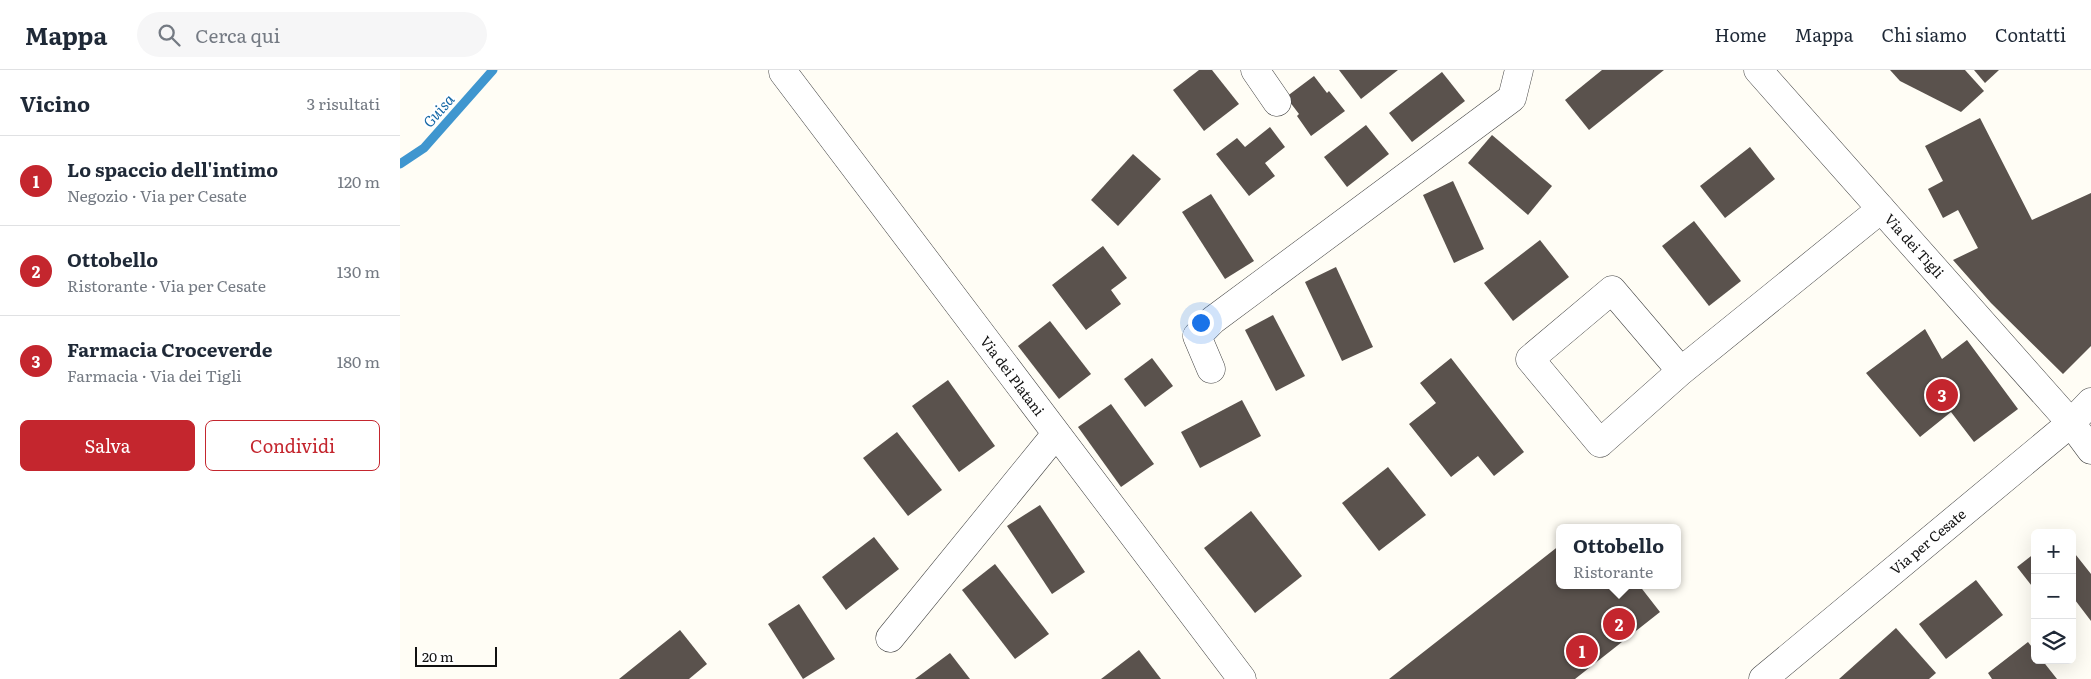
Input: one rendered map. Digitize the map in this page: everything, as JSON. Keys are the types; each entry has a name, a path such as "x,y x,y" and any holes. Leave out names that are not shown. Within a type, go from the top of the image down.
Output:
{"street":[{"path":"1254,70 1277,102"},
{"path":"1211,369 1197,336 1212,320 1512,98 1519,70"},
{"name":"Via dei Tigli","path":"1758,70 2071,423 2091,450"},
{"name":"Via dei Platani","path":"783,72 1242,679"},
{"path":"1681,371 1612,290 1530,360 1600,443 1681,371 1881,210"},
{"name":"Via per Cesate","path":"1764,679 2071,423 2091,402"},
{"path":"890,638 1056,434"}],"building":[{"path":"1199,70 1212,70 1239,104 1204,131 1173,90"},
{"path":"1339,70 1398,70 1361,99"},
{"path":"1602,70 1664,70 1589,130 1565,100"},
{"path":"1890,70 1965,70 1984,91 1961,112 1900,81"},
{"path":"1974,70 1999,70 1985,83"},
{"path":"1442,72 1465,101 1412,142 1389,113"},
{"path":"1314,76 1327,93 1329,91 1345,111 1311,136 1297,116 1299,114 1286,97"},
{"path":"1980,118 2032,220 2091,193 2091,346 2063,374 1991,303 1953,260 1978,248 1958,210 1943,218 1928,189 1943,181 1925,146"},
{"path":"1366,125 1389,154 1347,187 1324,157"},
{"path":"1270,127 1285,147 1265,163 1275,176 1249,196 1216,154 1237,138 1245,147"},
{"path":"1492,135 1552,186 1528,215 1468,163"},
{"path":"1750,147 1775,179 1725,218 1700,186"},
{"path":"1133,154 1161,179 1118,226 1091,200"},
{"path":"1453,181 1484,249 1454,263 1423,195"},
{"path":"1211,194 1254,261 1225,279 1182,212"},
{"path":"1694,221 1741,281 1709,306 1662,246"},
{"path":"1540,240 1569,277 1513,321 1484,283"},
{"path":"1103,246 1127,278 1111,290 1121,304 1086,330 1052,285"},
{"path":"1336,267 1373,347 1342,361 1305,282"},
{"path":"1273,315 1305,376 1276,391 1245,330"},
{"path":"1050,321 1091,374 1059,399 1018,346"},
{"path":"1925,329 1942,359 1967,340 2018,409 1974,442 1951,412 1920,437 1866,373"},
{"path":"1152,358 1173,386 1145,407 1124,379"},
{"path":"1451,358 1524,452 1494,476 1478,456 1451,477 1409,424 1436,403 1420,383"},
{"path":"948,380 995,446 959,472 912,406"},
{"path":"1242,400 1261,436 1200,468 1181,432"},
{"path":"1111,404 1154,464 1121,487 1078,427"},
{"path":"897,432 942,490 908,516 863,458"},
{"path":"1388,467 1426,515 1379,551 1342,503"},
{"path":"1040,505 1085,572 1052,594 1007,526"},
{"path":"1251,511 1302,576 1255,613 1204,548"},
{"path":"874,537 899,569 846,610 822,577"},
{"path":"1556,548 1556,589 1642,589 1660,612 1575,679 1389,679"},
{"path":"2076,555 2091,574 2091,621 2076,601"},
{"path":"2031,556 2031,585 2017,567"},
{"path":"995,564 1049,634 1015,659 962,590"},
{"path":"1976,580 2003,615 1946,659 1919,624"},
{"path":"799,604 835,659 803,679 768,624"},
{"path":"1896,628 1936,673 1929,679 1839,679"},
{"path":"680,630 707,664 689,679 619,679"},
{"path":"2028,642 2031,646 2031,664 2045,664 2057,679 1992,679 1988,673"},
{"path":"1139,650 1161,679 1101,679"},
{"path":"950,653 970,679 915,679"}],"waterway":[{"name":"Guisa","path":"400,164 424,148 493,70"}],"place":[{"name":"Farmacia Croceverde","path":"1942,395"},
{"name":"Ottobello","path":"1619,624"},
{"name":"Lo spaccio dell'intimo","path":"1582,651"}]}
